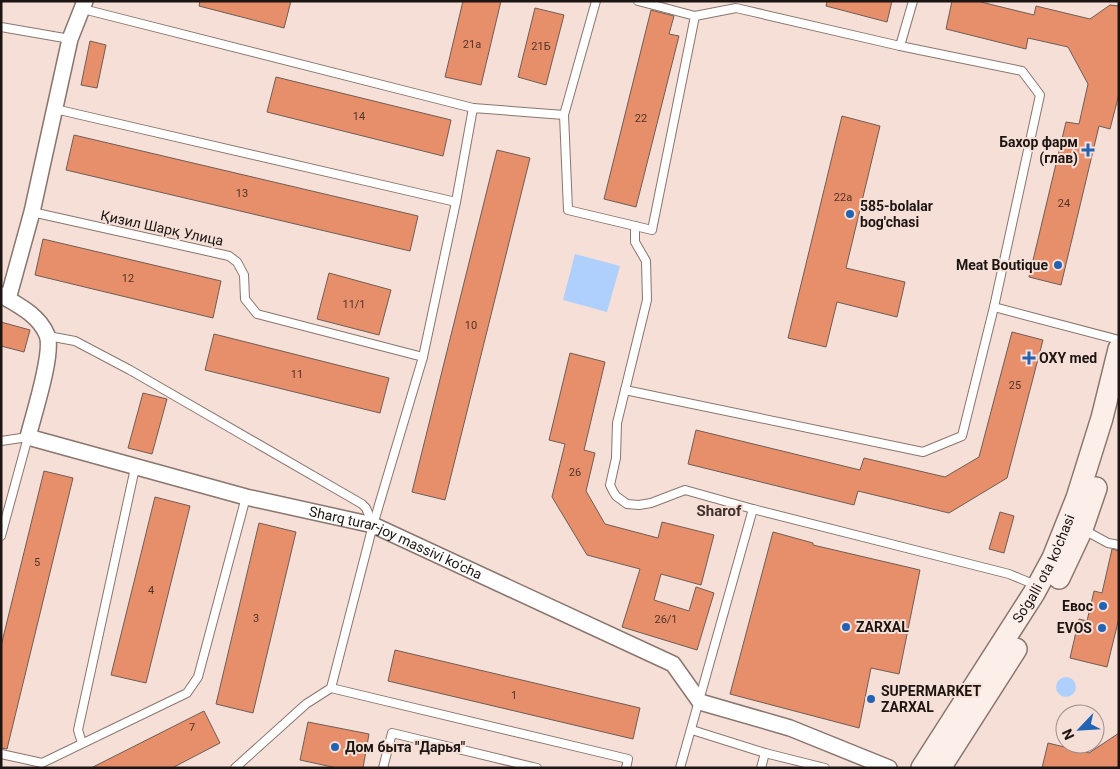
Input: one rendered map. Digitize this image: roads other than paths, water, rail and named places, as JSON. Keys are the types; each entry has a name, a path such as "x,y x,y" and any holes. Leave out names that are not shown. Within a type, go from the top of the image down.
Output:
{"main road":[{"name":"So'galli ota ko'chasi","path":"922,768 1038,586 1056,550 1078,498 1102,418 1119,349"},
{"name":"So'galli ota ko'chasi","path":"940,768 1047,599 1082,529 1119,406"}],"street":[{"path":"28,437 49,352 48,336 27,310 5,296 32,212 70,39 84,5"},
{"name":"Sharq turar-joy massivi ko'cha","path":"28,437 246,498 374,525 673,664 700,702"},
{"path":"700,702 790,728 889,768"}],"lane":[{"path":"596,1 564,115 568,210 652,230 695,16"},
{"path":"625,390 923,452 962,436 994,307 1040,95 1022,71 900,46 736,8 695,16 638,1"},
{"path":"900,46 912,1"},
{"path":"84,5 473,108 564,115"},
{"path":"1,27 70,39"},
{"path":"236,768 306,704 331,688 374,525 423,357 456,202 473,108"},
{"path":"55,109 456,202"},
{"name":"Қизил Шарқ Улица","path":"32,212 229,256 237,262 244,276 245,299 257,314 423,357"},
{"path":"635,226 635,242 646,261 646,300 617,424 616,458 610,485 616,496 627,504 640,505 651,503 685,490 1009,574 1038,586"},
{"path":"994,307 1119,340"},
{"path":"48,336 75,341 130,370 346,494 366,508 374,525"},
{"path":"1,441 28,437 1,536"},
{"path":"82,744 78,730 135,468"},
{"path":"1,754 42,762 187,693 198,677 246,498"},
{"path":"680,768 753,509"},
{"path":"1082,529 1108,543 1119,545"},
{"path":"331,688 628,759 626,768"},
{"path":"692,730 824,768"},
{"path":"383,768 392,733 537,768"},
{"path":"761,768 765,752"}],"water":[{"path":"575,254 620,266 607,312 563,300"},
{"path":"1066,677 1073,680 1076,687 1073,694 1066,697 1059,694 1056,687 1059,680"}],"place":[{"name":"Бахор фарм (глав)","path":"1088,150"},
{"name":"585-bolalar bog'chasi","path":"850,214"},
{"name":"Meat Boutique","path":"1058,265"},
{"name":"OXY med","path":"1029,358"},
{"name":"Евос","path":"1103,606"},
{"name":"ZARXAL","path":"846,627"},
{"name":"EVOS","path":"1102,628"},
{"name":"SUPERMARKET ZARXAL","path":"871,699"},
{"name":"Дом быта \"Дарья\"","path":"335,747"}],"district":[{"name":"Sharof","path":"719,511"}]}
